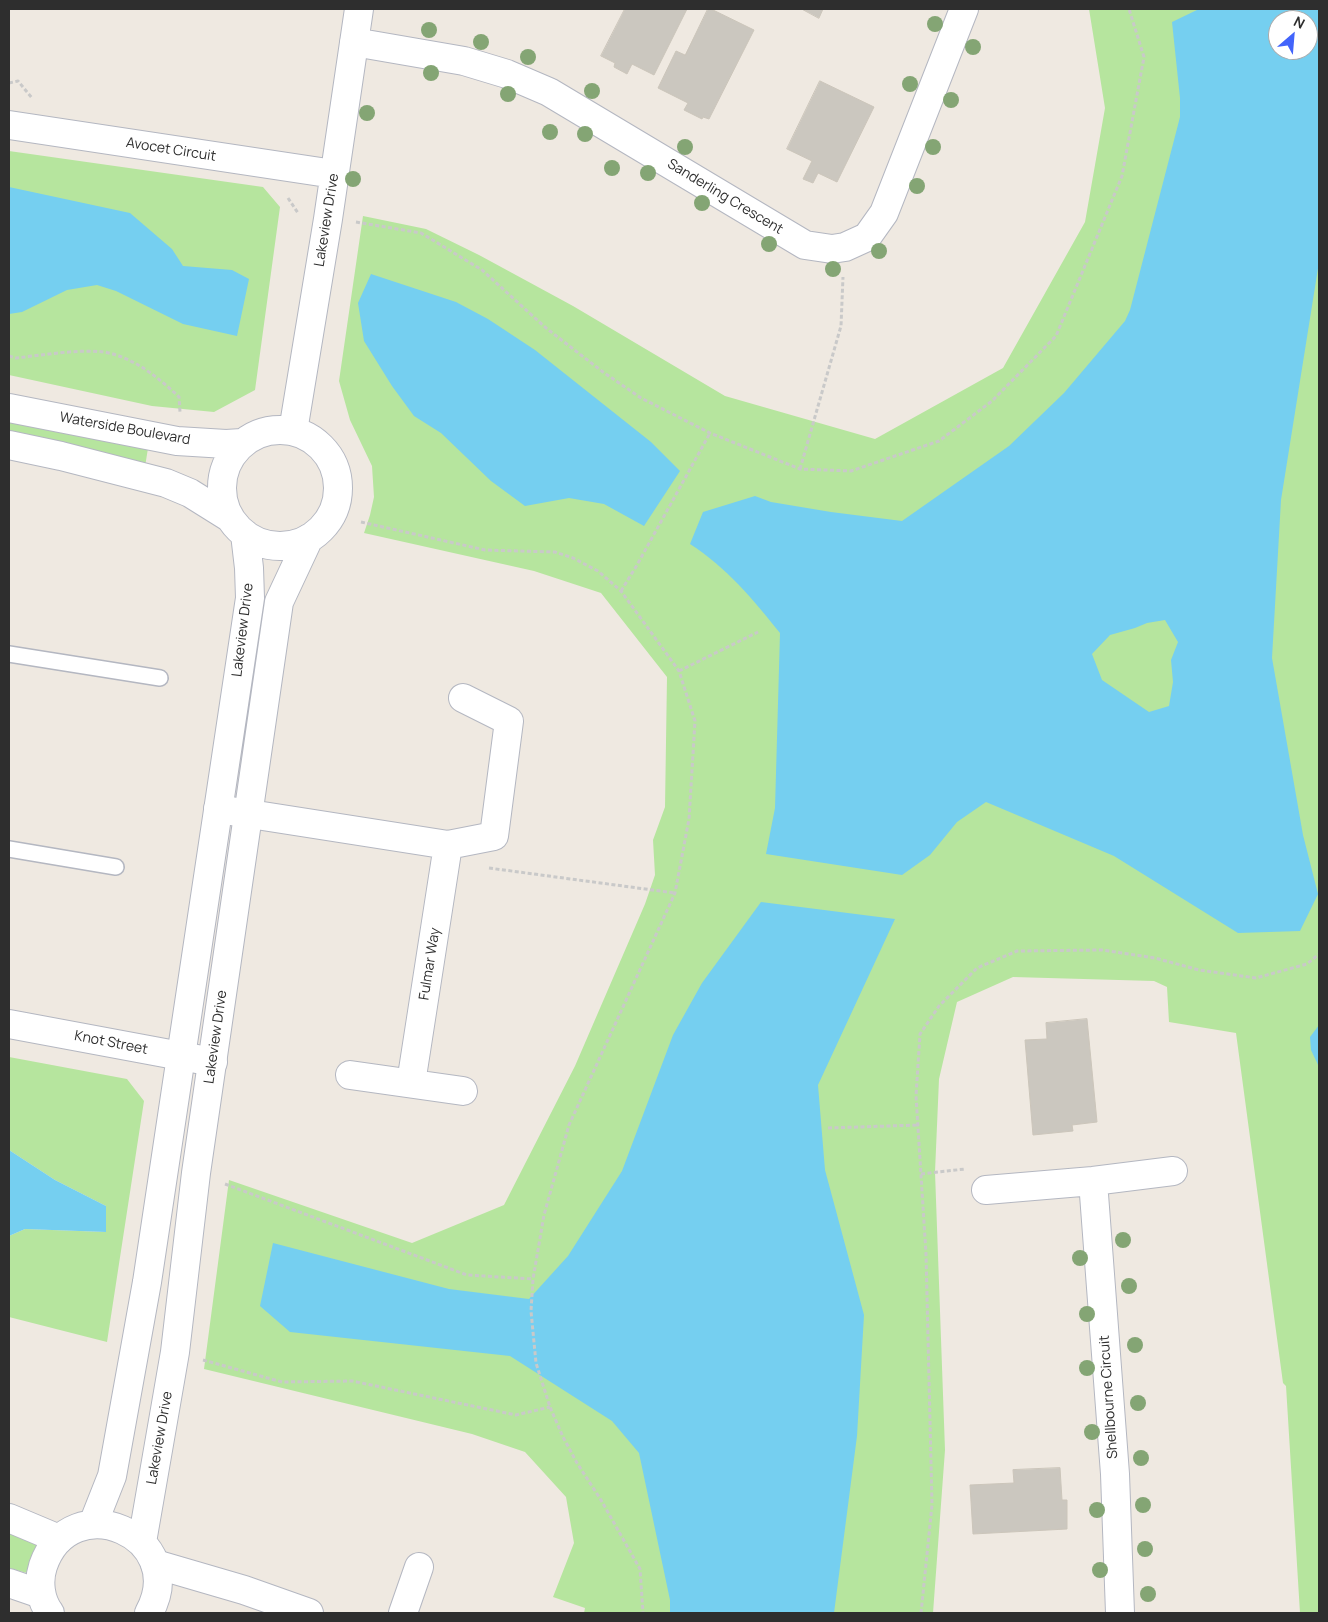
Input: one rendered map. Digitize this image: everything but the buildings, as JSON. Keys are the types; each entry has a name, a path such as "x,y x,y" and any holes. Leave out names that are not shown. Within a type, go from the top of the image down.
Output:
{"street":[{"name":"Lakeview Drive","path":"293,431 359,9"},
{"name":"Sanderling Crescent","path":"354,42 464,61 507,74 548,92 805,245 832,249 844,247 867,238 884,213 964,9"},
{"name":"Avocet Circuit","path":"9,125 334,174"},
{"name":"Waterside Boulevard","path":"9,408 177,441 242,443"},
{"path":"9,445 61,456 166,483 190,493 260,542 276,545 293,544 309,538 321,528 330,516 337,499 337,482 333,464 323,449 309,438 293,431 275,430 258,434 242,443 234,452 224,472 222,496 238,526"},
{"name":"Lakeview Drive","path":"94,1524 112,1476 147,1282 250,598 249,568 238,526"},
{"name":"Lakeview Drive","path":"149,1613 154,1604 157,1591 157,1578 148,1553 182,1304 196,1180 279,602 309,538"},
{"path":"218,809 448,845 494,836 509,721 463,698"},
{"name":"Fulmar Way","path":"411,1083 448,845"},
{"name":"Knot Street","path":"9,1024 213,1062"},
{"path":"350,1075 463,1091"},
{"path":"986,1190 1093,1181 1173,1171"},
{"name":"Shellbourne Circuit","path":"1093,1181 1115,1474 1120,1613"},
{"path":"9,1518 59,1539"},
{"path":"46,1604 41,1574 47,1555 59,1539 75,1529 94,1524 111,1525 128,1531 148,1553 309,1613"},
{"path":"403,1613 419,1567"},
{"path":"9,1583 46,1604"}],"lane":[{"path":"9,654 160,678"},
{"path":"9,849 116,867"}],"path":[{"path":"327,223 367,223 421,233 482,270 546,328 603,372 641,398 710,433 800,468 851,471 939,441 992,401 1056,336 1122,176 1144,57 1128,9"},
{"path":"9,83 18,81 33,100"},
{"path":"800,468 842,326 844,247"},
{"path":"9,356 16,358 104,352 121,357 133,362 153,375 179,397 180,414"},
{"path":"621,591 638,565 710,433"},
{"path":"361,522 485,550 555,552 573,558 598,571 621,591 680,671 695,721 689,819 675,893 568,1125 544,1215 533,1279 531,1311 536,1363 550,1408 577,1464 601,1500 640,1568 643,1613"},
{"path":"680,671 758,632"},
{"path":"485,868 675,893"},
{"path":"1199,970 1256,978 1307,964 1319,954"},
{"path":"828,1128 918,1125"},
{"path":"196,1180 468,1275 533,1279"},
{"path":"175,1352 282,1382 352,1381 516,1415 550,1408"}],"green space":[{"path":"1089,9 1319,9 1319,1613 1300,1613 1286,1386 1283,1383 1236,1033 1169,1022 1167,987 1154,981 1013,977 957,1002 939,1079 935,1172 945,1450 933,1613 584,1613 585,1608 553,1597 574,1543 566,1497 525,1452 472,1434 204,1369 229,1180 412,1243 504,1205 575,1066 645,904 655,875 653,840 665,807 667,677 601,593 534,571 364,533 374,497 372,466 350,420 339,381 363,216 426,229 479,255 573,306 725,396 875,439 1003,368 1085,222 1105,108"},
{"path":"9,151 263,187 280,207 255,390 214,412 152,406 9,375"},
{"path":"9,418 148,448 145,467 9,437"},
{"path":"9,1057 127,1079 144,1101 107,1342 9,1317 9,1236 25,1229 106,1232 106,1206 55,1180 9,1150"},
{"path":"9,1527 39,1539 27,1573 9,1568"}],"water":[{"path":"1199,9 1319,9 1319,262 1281,500 1272,658 1303,835 1318,894 1300,931 1238,933 1114,856 986,802 957,822 930,855 902,875 766,854 775,808 780,633 760,608 728,574 690,544 703,512 755,496 771,502 902,521 1009,446 1064,393 1125,321 1130,310 1180,117 1180,98 1172,22","holes":["1165,620 1178,642 1171,660 1173,682 1169,706 1149,712 1102,680 1092,654 1110,635 1147,623"]},
{"path":"9,187 130,213 172,249 183,266 232,270 249,279 237,336 183,324 116,291 97,285 67,290 22,312 9,314"},
{"path":"371,274 456,302 488,319 535,350 651,442 680,471 644,526 604,504 569,498 525,506 491,481 441,433 414,416 392,386 364,341 358,303"},
{"path":"761,902 895,919 818,1085 825,1170 864,1315 857,1436 834,1613 670,1613 670,1600 639,1453 612,1421 510,1356 290,1332 260,1306 273,1243 449,1289 529,1299 568,1256 622,1171 673,1035 702,983"},
{"path":"1319,1025 1319,1067 1311,1050 1310,1037"},
{"path":"9,1150 55,1180 106,1206 106,1232 25,1229 9,1236"}]}
